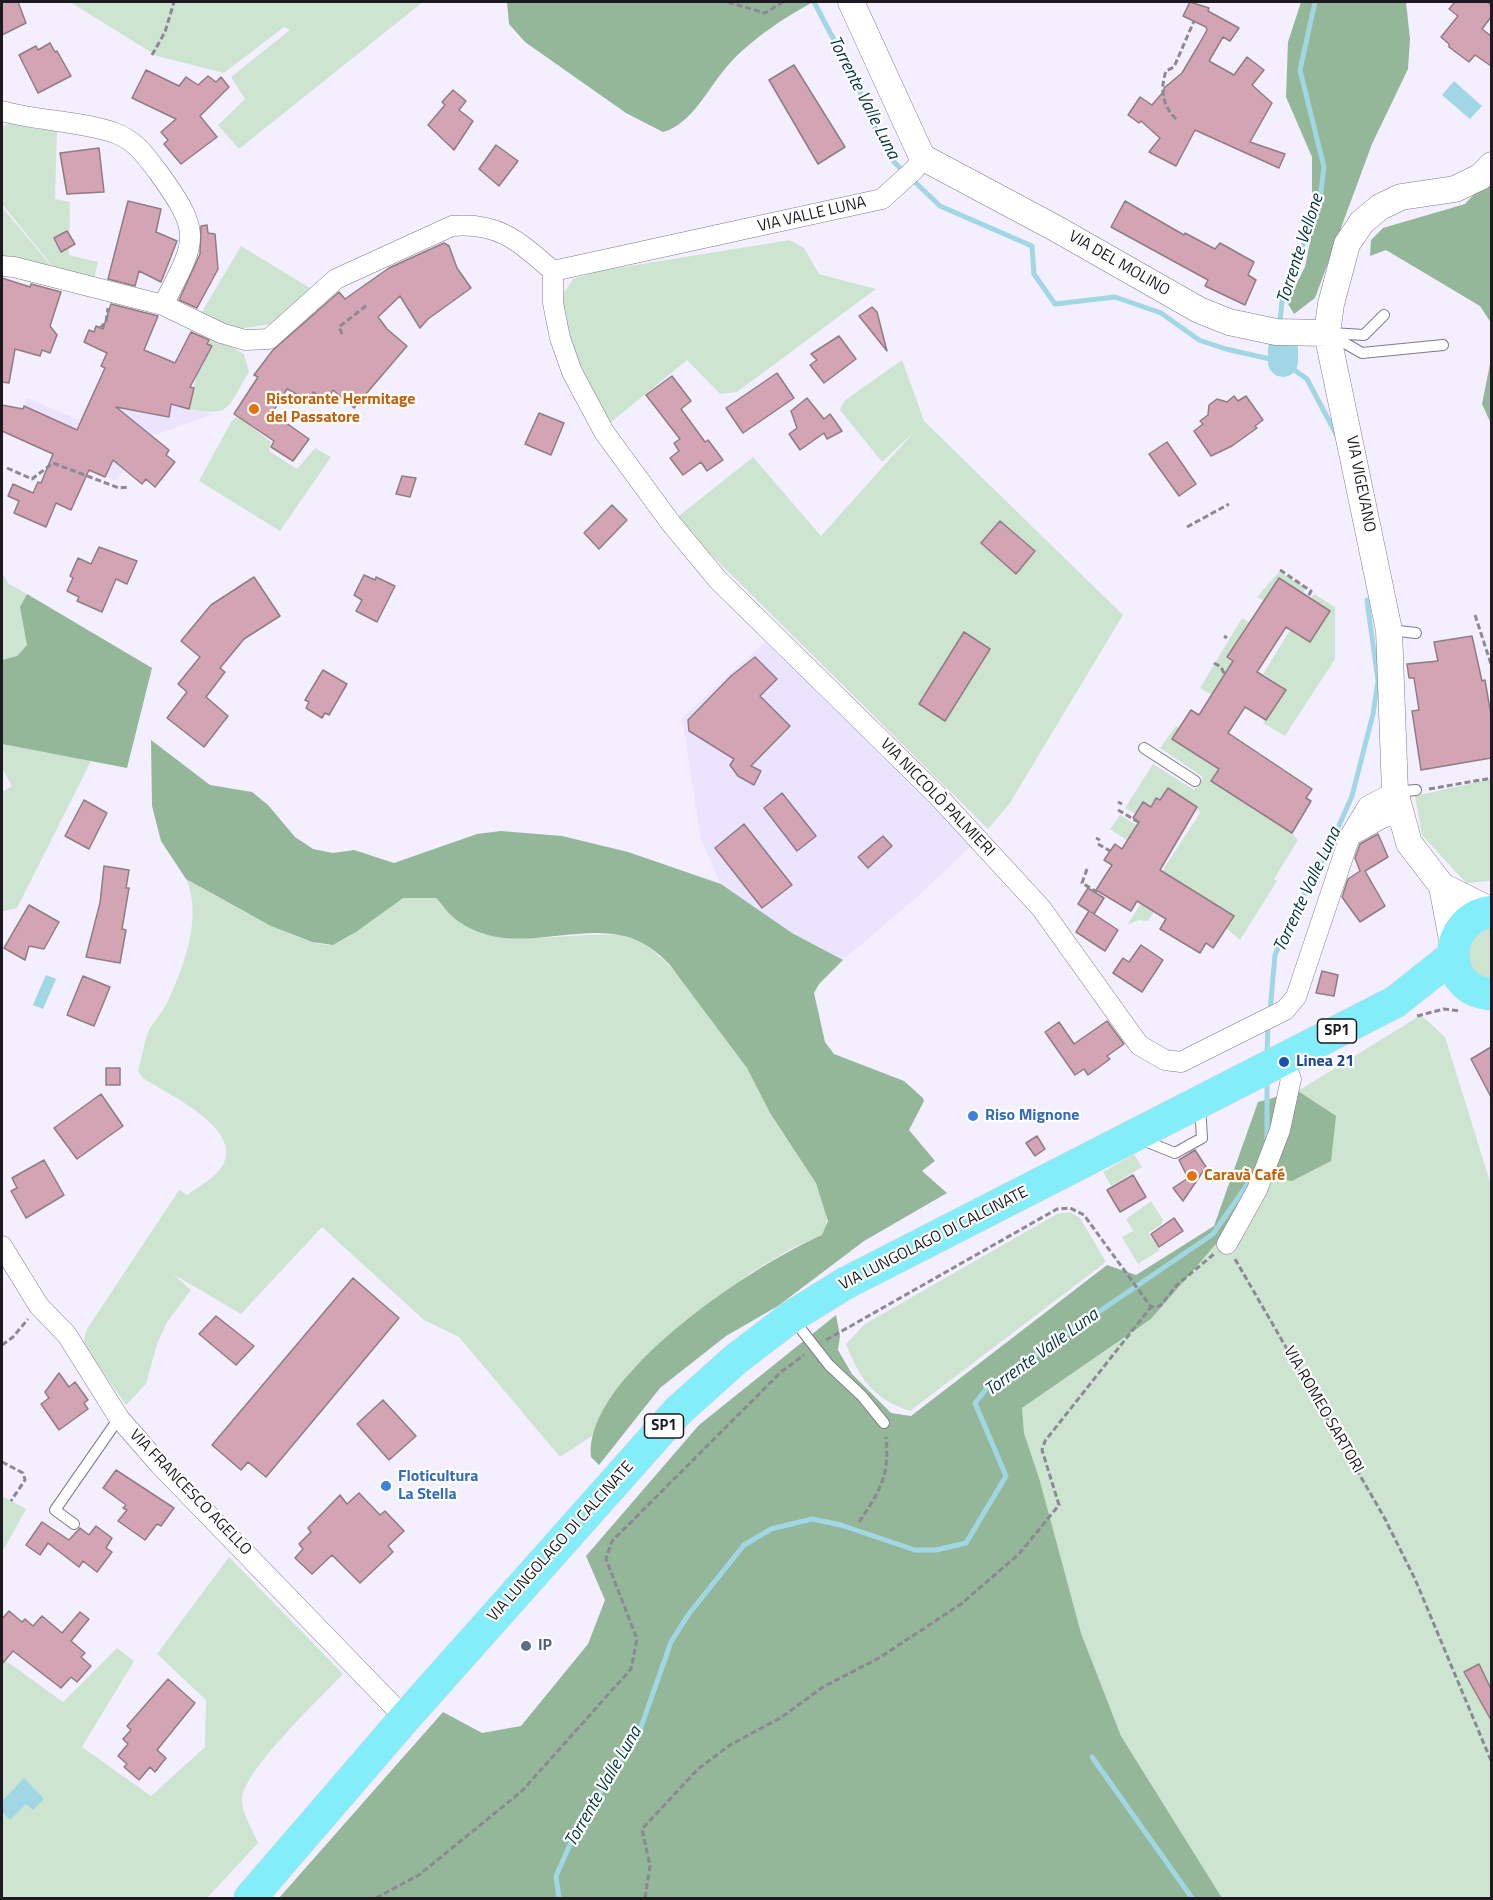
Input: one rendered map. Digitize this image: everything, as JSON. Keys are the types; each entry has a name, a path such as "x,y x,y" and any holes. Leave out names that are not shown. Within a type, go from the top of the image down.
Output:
{"main road":[{"name":"SP1","path":"1405,1010 1453,951 1460,930 1478,915 1491,912"},
{"path":"1453,951 1454,970 1476,998"},
{"name":"SP1","path":"1281,1060 1405,1010 1476,998"},
{"name":"VIA LUNGOLAGO DI CALCINATE","path":"250,1899 405,1718 678,1411 736,1359 791,1317 844,1284 1135,1137 1281,1060"}],"street":[{"path":"851,2 918,163"},
{"path":"2,111 113,132 135,142 183,207 189,222 191,240 187,256 163,305"},
{"name":"VIA VALLE LUNA","path":"553,271 882,199 897,188 918,163"},
{"name":"VIA DEL MOLINO","path":"918,163 1055,228 1199,310 1229,322 1276,332 1328,333"},
{"name":"VIA VIGEVANO","path":"1491,165 1479,177 1455,189 1401,197 1380,207 1362,222 1347,244 1337,274 1328,333 1389,630 1409,843 1442,886 1491,912"},
{"path":"2,266 14,267 163,305 221,333 245,340 269,339 336,279 452,226 472,225 501,231 553,271"},
{"name":"VIA NICCOLÒ PALMIERI","path":"553,271 554,303 560,338 572,372 604,432 670,522 718,580 937,795 1041,908 1139,1045 1166,1060 1181,1062 1285,1010 1296,997 1350,836 1384,817 1404,799"},
{"name":"VIA VIGEVANO","path":"1442,886 1453,951"},
{"path":"1227,1244 1257,1190 1280,1130 1291,1079 1281,1060"},
{"name":"VIA FRANCESCO AGELLO","path":"2,1246 39,1306 67,1335 119,1418 159,1464 405,1718"}],"lane":[{"path":"1328,333 1364,334 1384,315"},
{"path":"1328,333 1362,353 1443,345"},
{"path":"1389,630 1416,633"},
{"path":"1144,748 1195,781"},
{"path":"791,1317 884,1423"},
{"path":"74,1524 55,1510 119,1418"}],"path":[{"path":"152,55 165,32 174,2"},
{"path":"728,2 765,13 783,2"},
{"path":"1176,119 1168,111 1161,87 1166,71 1174,67 1194,21"},
{"path":"342,334 339,327 367,305"},
{"path":"100,328 106,322 107,313"},
{"path":"8,468 32,479 52,463 119,488 128,488"},
{"path":"1187,527 1229,504"},
{"path":"1280,570 1311,591 1308,597"},
{"path":"1475,615 1491,667"},
{"path":"1214,663 1221,667 1225,675"},
{"path":"1404,799 1491,778"},
{"path":"1118,810 1140,824"},
{"path":"1098,841 1110,851"},
{"path":"1087,869 1082,883 1096,892"},
{"path":"1405,1010 1444,1009 1476,998"},
{"path":"376,1899 419,1875 522,1791 631,1669 637,1639 606,1559 612,1540 782,1372 815,1347 1056,1209 1070,1208 1084,1215 1151,1306 1160,1306 1177,1285 1227,1244"},
{"name":"VIA ROMEO SARTORI","path":"1227,1244 1384,1517 1415,1580 1491,1763"},
{"path":"2,1345 13,1338 39,1306"},
{"path":"645,1899 650,1866 642,1828 698,1769 730,1745 782,1717 823,1687 879,1658 961,1604 1019,1554 1059,1505 1042,1450 1045,1441 1151,1306"},
{"path":"859,1522 878,1493 888,1461 884,1423"},
{"path":"2,1462 23,1473 25,1480 10,1501"}],"shaded area":[{"path":"102,374 143,395 179,383 194,388 189,409 213,414 152,436 115,481 11,436 27,398 79,420"},
{"path":"765,642 972,845 917,897 843,960 792,933 721,884 701,840 682,718"}],"green space":[{"path":"70,2 423,2 239,149 218,125 245,99 231,77 290,30 284,27 224,73 157,56"},
{"path":"507,2 813,2 748,45 730,63 692,112 674,128 663,132 626,113 525,42 509,24"},
{"path":"1301,2 1406,2 1410,39 1408,69 1372,144 1315,298 1294,314 1287,302 1305,267 1312,232 1312,157 1286,97 1288,42"},
{"path":"13,121 57,131 55,199 70,202 69,255 98,262 94,279 54,268 2,204 2,127"},
{"path":"1491,176 1491,323 1480,306 1386,250 1370,256 1371,240 1383,228 1465,204"},
{"path":"2,207 53,268 2,263"},
{"path":"790,240 804,248 819,274 876,289 737,392 720,394 687,360 610,423 578,362 561,306 565,291 573,279 599,271"},
{"path":"241,246 310,288 278,323 231,330 199,317"},
{"path":"211,336 244,354 249,372 227,407 214,412 189,409 197,373 212,346 207,344"},
{"path":"1491,359 1491,424 1482,404"},
{"path":"902,360 924,421 1123,615 1010,803 988,829 675,519 753,457 821,536 914,432 882,462 840,410 844,401"},
{"path":"237,416 271,442 269,451 297,469 315,448 331,457 280,531 199,481 231,422"},
{"path":"1279,572 1306,588 1303,593 1264,601 1257,597"},
{"path":"2,573 9,584 27,594 20,607 28,623 27,645 17,656 2,660"},
{"path":"27,594 152,668 127,768 2,744 2,660 17,656 27,645 20,607"},
{"path":"1314,594 1335,607 1335,659 1285,736 1263,723 1286,689 1263,674 1290,630 1310,642 1330,612 1311,599"},
{"path":"1242,618 1249,622 1227,657 1233,661 1212,695 1200,688"},
{"path":"1176,726 1180,728 1173,740 1219,769 1211,782 1292,833 1298,840 1274,879 1277,881 1240,940 1226,928 1233,915 1178,881 1173,882 1148,921 1138,920 1127,925 1200,813 1197,807 1168,788 1160,800 1156,798 1151,807 1143,802 1135,814 1125,808 1153,764 1194,790 1203,777 1160,748"},
{"path":"151,740 210,785 252,792 268,805 295,837 313,849 333,853 354,850 394,863 477,834 501,831 562,836 628,852 721,884 792,933 843,960 819,984 814,993 825,1042 834,1054 904,1081 923,1098 924,1101 909,1130 935,1161 922,1171 947,1193 864,1241 778,1306 726,1336 660,1388 599,1465 591,1457 596,1425 615,1392 643,1359 679,1326 718,1296 757,1270 822,1235 828,1221 816,1183 770,1113 747,1068 670,965 649,947 631,938 604,933 519,939 498,937 478,932 458,921 436,898 403,898 356,932 333,945 312,942 271,926 186,879 161,841 152,806"},
{"path":"2,744 91,761 17,908 2,912 2,792 12,786 2,768"},
{"path":"1491,779 1491,881 1466,883 1422,835 1415,796"},
{"path":"1120,815 1138,826 1128,841 1110,829"},
{"path":"186,879 284,931 322,944 335,944 344,940 389,906 408,897 436,898 453,915 488,934 527,938 610,935 628,937 640,942 668,964 684,981 740,1055 769,1111 806,1165 819,1189 827,1214 823,1235 794,1247 752,1272 663,1340 630,1372 602,1412 592,1436 560,1457 459,1337 424,1320 322,1227 241,1314 173,1274 191,1290 167,1322 157,1344 146,1384 126,1405 83,1344 87,1329 179,1190 187,1195 211,1178 223,1165 226,1151 222,1138 213,1125 184,1103 143,1078 138,1071 149,1030 167,1003 185,958 193,909"},
{"path":"1491,928 1491,982 1472,975 1466,944 1483,929"},
{"path":"1421,1015 1445,1037 1491,1185 1491,1898 1222,1898 1121,1736 1081,1633 1040,1481 1024,1433 1022,1408 1151,1319 1223,1236 1298,1091"},
{"path":"1298,1091 1336,1116 1331,1161 1292,1181 1259,1175 1223,1236 1151,1319 1022,1408 1024,1433 1040,1481 1081,1633 1121,1736 1222,1898 279,1898 443,1712 482,1733 521,1726 588,1644 605,1600 586,1556 699,1425 836,1315 840,1336 838,1350 852,1374 891,1413 911,1416 1107,1265 1136,1275 1214,1226 1258,1102"},
{"path":"1134,1154 1142,1167 1111,1186 1103,1172"},
{"path":"1151,1201 1163,1220 1161,1225 1148,1233 1160,1250 1138,1264 1122,1237 1133,1231 1126,1219"},
{"path":"1070,1212 1080,1218 1106,1262 910,1411 886,1400 869,1386 857,1368 846,1344 865,1324 1057,1214"},
{"path":"2,1496 26,1509 4,1549 2,1548"},
{"path":"229,1557 343,1674 284,1735 245,1787 242,1805 258,1843 207,1898 2,1898 2,1658 63,1702 117,1648 134,1661 82,1747 151,1796 205,1747 206,1700 157,1654"}],"water":[{"path":"1454,81 1482,106 1470,119 1442,95"},
{"path":"46,975 56,979 43,1009 33,1005"},
{"path":"24,1778 44,1799 33,1810 26,1804 10,1820 2,1812 2,1801"}],"building":[{"path":"2,2 18,2 26,23 2,35"},
{"path":"1190,2 1209,8 1208,11 1239,28 1230,41 1223,37 1209,61 1234,75 1247,57 1264,70 1252,85 1272,103 1250,142 1285,154 1279,168 1195,130 1176,166 1149,152 1160,138 1141,121 1139,123 1128,115 1140,97 1152,105 1164,88 1182,73 1207,30 1206,27 1183,16"},
{"path":"1455,2 1487,2 1491,5 1491,17 1482,29 1491,36 1491,66 1475,55 1469,62 1449,47 1449,44 1441,37 1458,16 1449,9"},
{"path":"50,43 71,76 38,93 19,55 36,46 38,50"},
{"path":"794,65 845,147 818,164 769,80"},
{"path":"146,70 179,86 186,77 198,85 208,76 216,82 221,77 229,87 200,116 217,137 181,164 164,144 168,140 161,132 176,119 132,98"},
{"path":"453,90 466,101 459,110 473,121 454,150 428,125 445,105 442,102"},
{"path":"496,145 518,161 499,186 479,169"},
{"path":"99,148 104,192 67,194 60,153"},
{"path":"128,201 161,209 156,232 177,241 161,282 139,271 135,286 108,279"},
{"path":"1125,201 1184,235 1185,233 1215,249 1220,243 1254,262 1248,275 1256,280 1245,305 1205,286 1208,280 1111,227"},
{"path":"207,225 208,233 215,234 218,269 197,308 179,300 200,254 201,226"},
{"path":"67,231 75,244 61,252 54,238"},
{"path":"444,243 449,246 457,268 471,288 428,319 420,328 400,296 378,317 387,329 407,346 354,408 333,390 327,401 313,392 309,401 287,389 272,413 309,439 293,461 271,447 274,441 234,414 258,377 254,375 273,350 339,292 345,299 389,268"},
{"path":"2,278 30,287 31,284 61,292 50,326 57,335 50,353 42,350 40,356 15,349 9,383 2,382"},
{"path":"111,304 158,316 144,350 175,363 191,332 209,340 207,344 212,346 190,387 194,388 189,409 171,404 169,417 116,407 169,450 166,455 175,462 155,487 146,479 142,484 113,460 105,477 89,470 71,510 56,503 46,527 14,513 19,501 8,496 13,484 33,493 38,482 41,483 53,454 2,431 2,405 23,409 24,406 77,430 105,368 101,366 107,353 84,342 89,330 94,332 96,326 103,329"},
{"path":"872,307 877,312 887,351 859,316"},
{"path":"839,336 856,359 824,383 810,365 817,360 811,354"},
{"path":"777,373 794,398 743,433 726,408"},
{"path":"672,376 691,401 681,409 705,442 708,440 723,460 707,471 701,462 683,475 670,458 679,451 674,443 680,439 646,395"},
{"path":"1234,396 1238,401 1246,396 1263,420 1255,426 1257,428 1232,446 1211,456 1194,431 1203,424 1200,421 1208,415 1209,405 1217,399 1227,402"},
{"path":"807,398 824,419 830,414 842,431 827,439 824,433 800,450 789,434 797,428 791,411"},
{"path":"539,413 564,423 551,455 525,444"},
{"path":"1167,442 1196,484 1179,496 1149,454"},
{"path":"402,476 416,478 410,497 396,494"},
{"path":"612,505 627,520 599,549 584,533"},
{"path":"1000,521 1035,551 1016,574 981,543"},
{"path":"99,547 137,561 127,584 116,579 102,612 77,601 79,597 67,591 73,578 70,576 78,558 91,564"},
{"path":"364,575 375,580 376,577 395,586 377,622 356,611 362,600 354,595"},
{"path":"254,577 280,616 244,639 220,668 225,672 206,697 228,716 204,747 167,718 187,692 178,684 200,657 181,641 211,605"},
{"path":"1279,578 1330,611 1310,642 1286,627 1257,672 1286,690 1266,720 1245,707 1228,733 1312,789 1306,798 1311,801 1292,833 1211,781 1219,769 1172,739 1191,710 1199,715 1233,661 1227,657"},
{"path":"964,632 990,649 945,721 919,704"},
{"path":"1472,636 1482,681 1485,680 1491,715 1491,758 1421,770 1412,711 1419,710 1414,678 1409,678 1407,664 1438,661 1434,642"},
{"path":"755,657 777,679 760,696 790,726 751,766 761,771 754,785 738,776 730,765 734,759 689,731 688,720 731,676"},
{"path":"323,670 347,684 329,715 325,713 322,718 306,708 309,702 305,700"},
{"path":"1168,788 1197,807 1160,870 1234,916 1213,948 1206,943 1200,953 1160,929 1166,919 1137,901 1131,911 1096,890 1112,865 1104,860 1115,844 1122,849 1139,822 1133,818 1143,802 1151,807 1156,798 1160,800"},
{"path":"782,793 816,836 797,851 764,808"},
{"path":"84,800 107,813 89,849 65,836"},
{"path":"744,824 792,885 762,908 715,848"},
{"path":"1378,834 1388,857 1365,871 1385,906 1360,922 1342,897 1348,879 1360,871 1355,858 1360,844"},
{"path":"883,836 892,846 868,868 858,857"},
{"path":"104,866 129,870 126,888 129,888 122,929 126,930 120,963 86,957 100,903"},
{"path":"1088,888 1104,898 1094,914 1118,930 1105,951 1076,932 1089,911 1078,904"},
{"path":"29,905 59,922 44,949 29,946 25,960 4,948"},
{"path":"1141,945 1163,960 1142,992 1113,973 1123,958 1129,962"},
{"path":"1322,971 1338,975 1334,996 1316,993"},
{"path":"83,976 110,987 94,1026 67,1015"},
{"path":"1107,1021 1124,1044 1107,1056 1110,1059 1088,1075 1084,1069 1075,1075 1045,1032 1059,1022 1074,1044"},
{"path":"1491,1047 1491,1097 1471,1059"},
{"path":"106,1068 120,1068 120,1085 106,1085"},
{"path":"101,1094 123,1126 77,1159 54,1128"},
{"path":"1037,1136 1045,1149 1035,1156 1026,1143"},
{"name":"Caravà Café","path":"1195,1150 1206,1167 1183,1201 1173,1188 1188,1178 1179,1160"},
{"path":"44,1160 64,1195 26,1218 11,1191 17,1188 12,1178"},
{"path":"1133,1175 1146,1197 1120,1212 1107,1190"},
{"path":"1174,1218 1183,1231 1159,1247 1151,1234"},
{"path":"353,1278 399,1318 266,1477 248,1462 241,1470 212,1445"},
{"path":"216,1316 254,1346 236,1365 199,1334"},
{"path":"59,1373 69,1387 75,1382 88,1400 84,1403 88,1409 59,1430 41,1404 49,1398 45,1392"},
{"path":"383,1400 416,1436 389,1460 357,1424"},
{"path":"116,1470 174,1508 161,1526 157,1524 145,1540 118,1521 127,1510 123,1508 126,1505 103,1488"},
{"path":"359,1493 380,1515 385,1511 404,1531 388,1546 393,1552 360,1583 332,1555 312,1574 295,1558 303,1549 299,1544 311,1532 308,1528 340,1495 347,1504"},
{"path":"42,1522 69,1540 80,1528 89,1535 96,1526 112,1538 106,1548 112,1552 97,1572 83,1561 79,1567 48,1543 40,1555 26,1545"},
{"path":"9,1611 22,1622 25,1619 33,1626 42,1616 62,1633 80,1612 89,1619 71,1641 85,1653 81,1657 91,1666 77,1682 71,1677 61,1688 13,1651 2,1664 2,1619"},
{"path":"1479,1664 1491,1689 1491,1720 1464,1672"},
{"path":"168,1679 195,1703 157,1750 166,1758 155,1772 150,1767 139,1780 124,1767 127,1764 118,1756 128,1744 123,1739 131,1730 127,1726"}],"waterway":[{"name":"Torrente Valle Luna","path":"814,2 854,78 881,142 895,163 940,206 1032,246 1034,274 1055,304 1115,297 1161,313 1199,340 1226,349 1283,362 1307,379 1337,436"},
{"name":"Torrente Vellone","path":"1280,321 1282,301 1320,199 1324,167 1300,70 1315,2"},
{"name":"Torrente Vellone","path":"1283,349 1283,362"},
{"name":"Torrente Valle Luna","path":"1270,1011 1275,955 1294,912 1326,855 1352,796 1373,714 1378,681 1367,600"},
{"name":"Torrente Valle Luna","path":"1267,1056 1268,1024"},
{"name":"Torrente Valle Luna","path":"1267,1080 1267,1140"},
{"name":"Torrente Valle Luna","path":"559,1898 556,1876 577,1829 640,1730 671,1642 688,1615 744,1545 771,1529 812,1519 841,1525 915,1550 936,1550 966,1543 1006,1476 975,1403 987,1388 1213,1234 1253,1176"},
{"path":"1092,1757 1192,1898"}],"place":[{"name":"Ristorante Hermitage del Passatore","path":"254,409"},
{"name":"Linea 21","path":"1284,1062"},
{"name":"Riso Mignone","path":"973,1116"},
{"name":"Caravà Café","path":"1192,1176"},
{"name":"Floticultura La Stella","path":"386,1486"},
{"name":"IP","path":"526,1646"}]}
